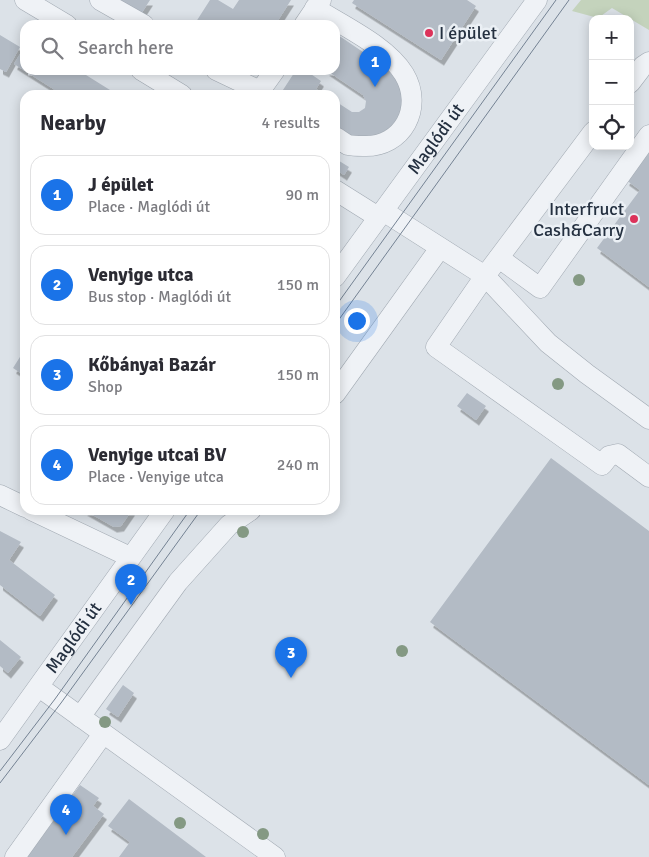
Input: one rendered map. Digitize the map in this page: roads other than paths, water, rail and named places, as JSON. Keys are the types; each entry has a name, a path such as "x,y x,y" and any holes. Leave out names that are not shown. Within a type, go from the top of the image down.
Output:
{"street":[{"path":"25,0 59,20"},
{"path":"100,0 135,20"},
{"name":"Maglódi út","path":"340,270 537,0"},
{"path":"307,20 318,4 389,54 404,73 411,88 413,105 406,124 392,141 371,146 356,146 349,145 340,140"},
{"path":"634,77 649,62"},
{"path":"149,75 174,90"},
{"path":"226,75 254,90"},
{"path":"264,90 272,75"},
{"path":"498,258 540,288 649,135"},
{"path":"589,137 498,258 436,347 602,465 610,456 618,454 649,477"},
{"path":"340,193 440,248 485,276 548,343 586,374 649,419"},
{"path":"340,387 440,248"},
{"path":"0,495 20,505"},
{"path":"42,515 130,557"},
{"name":"Maglódi út","path":"0,740 161,515"},
{"path":"80,717 178,582 229,525 244,515"},
{"path":"39,686 274,857"},
{"path":"15,857 103,734"}],"tram line":[{"path":"340,300 556,0"},
{"path":"340,318 569,0"},
{"path":"0,771 55,699 186,515"},
{"path":"0,783 61,703 197,515"}],"place":[{"name":"I épület","path":"429,33"},
{"name":"J épület","path":"375,87"},
{"name":"Interfruct Cash&Carry","path":"634,219"},
{"name":"Venyige utca","path":"131,605"},
{"name":"Kőbányai Bazár","path":"291,678"},
{"name":"Venyige utcai BV","path":"66,835"}]}
